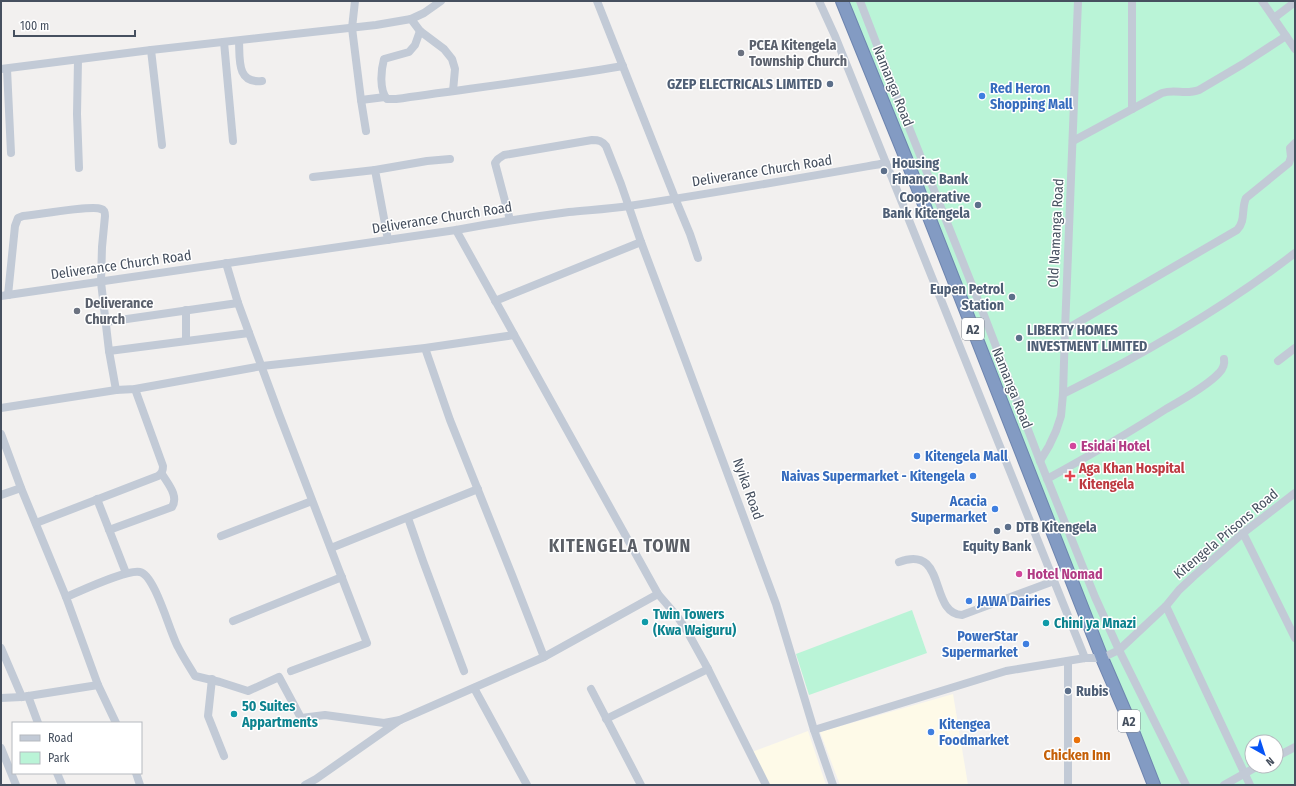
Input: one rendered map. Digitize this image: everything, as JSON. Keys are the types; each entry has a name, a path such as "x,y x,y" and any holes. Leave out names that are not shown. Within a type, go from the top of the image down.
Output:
{"highway":[{"name":"Namanga Road","path":"842,1 909,166 1102,658 1154,785"}],"street":[{"path":"355,1 352,28 366,131"},
{"path":"12,153 4,69 151,50 383,24 411,19 424,13 441,1"},
{"path":"596,1 690,234 698,258"},
{"path":"819,1 886,163 1084,658"},
{"path":"861,1 1047,479 1095,597 1119,650 1186,785"},
{"name":"Old Namanga Road","path":"1040,460 1056,431 1061,416 1063,394 1064,330 1078,1"},
{"path":"1132,1 1132,109"},
{"path":"1262,1 1295,49"},
{"path":"1274,18 1295,2"},
{"path":"411,19 420,31 444,49 452,59 455,68 453,91"},
{"path":"385,97 382,79 384,59 410,52 415,45 420,31"},
{"path":"1073,141 1162,93 1170,91 1185,93 1199,90 1286,36"},
{"path":"239,41 241,70 243,75 255,82 262,81"},
{"path":"224,42 233,141"},
{"path":"151,50 162,145"},
{"path":"78,60 77,114 79,168"},
{"path":"361,100 385,97 387,99 396,100 623,66"},
{"name":"Nyika Road","path":"510,220 495,163 498,159 504,155 592,140 601,141 606,146 776,604 814,730 833,785"},
{"path":"1064,330 1237,230 1242,223 1246,198 1289,163 1291,157 1290,148 1295,143"},
{"path":"313,177 450,159"},
{"path":"909,166 922,160"},
{"name":"Deliverance Church Road","path":"5,295 456,230 510,220 628,206 714,193 886,163"},
{"path":"375,170 388,240"},
{"path":"5,295 14,226 18,218 23,216 82,209 103,209 106,212 106,216 102,247 101,282 109,351 116,390"},
{"path":"456,230 658,594 677,616 687,631 708,669 766,785"},
{"path":"495,301 641,242"},
{"path":"1063,394 1109,371 1195,321 1231,299 1295,253"},
{"path":"226,263 249,333 367,644 291,671"},
{"path":"956,286 969,278"},
{"path":"106,322 238,302"},
{"path":"186,310 186,341"},
{"path":"109,351 249,333"},
{"path":"1,408 116,390 135,389 262,366 425,348 514,335"},
{"path":"425,348 450,420 544,657"},
{"path":"1278,361 1295,348"},
{"path":"1047,479 1114,441 1206,384 1223,368 1224,359"},
{"path":"109,530 172,507 175,502 174,496 162,474 163,466 135,389"},
{"path":"1,434 21,488 66,597 98,685 116,722"},
{"path":"36,523 162,474"},
{"path":"1,495 21,488"},
{"path":"331,548 478,489"},
{"name":"Kitengela Prisons Road","path":"1102,658 1119,650 1166,606 1194,576 1243,533 1295,493"},
{"path":"97,499 126,573"},
{"path":"221,536 312,501"},
{"path":"408,518 464,672"},
{"path":"1243,533 1295,638"},
{"path":"899,562 910,558 919,559 930,567 944,602 956,615 962,615 1054,581"},
{"path":"66,597 126,573 141,572 148,577 162,604 177,646 195,676 248,691 279,678 301,718 325,715 384,723 400,720 544,657 658,594"},
{"path":"233,621 342,577"},
{"path":"1166,606 1244,771"},
{"path":"1,648 38,722"},
{"path":"814,730 1006,671 1084,658 1102,658"},
{"path":"1068,661 1068,785"},
{"path":"606,719 708,669"},
{"path":"212,680 208,716 224,756"},
{"path":"1,698 25,697 98,685"},
{"path":"474,688 527,785"},
{"path":"591,689 641,785"},
{"path":"305,785 318,782 400,720"},
{"path":"1284,753 1295,747"},
{"path":"1,748 16,785"},
{"path":"57,774 62,785"},
{"path":"136,774 140,785"},
{"path":"1224,785 1244,774"},
{"path":"1245,774 1250,785"}],"shaded area":[{"path":"953,694 968,785 840,785 820,732"},
{"path":"808,731 826,785 766,785 749,753"}],"green space":[{"path":"842,1 1295,1 1295,785 1154,785"},
{"path":"912,610 927,653 809,695 796,654"}],"place":[{"name":"PCEA Kitengela Township Church","path":"741,53"},
{"name":"GZEP ELECTRICALS LIMITED","path":"830,84"},
{"name":"Red Heron Shopping Mall","path":"982,96"},
{"name":"Housing Finance Bank","path":"884,171"},
{"name":"Cooperative Bank Kitengela","path":"978,205"},
{"name":"Eupen Petrol Station","path":"1012,297"},
{"name":"Deliverance Church","path":"77,311"},
{"name":"LIBERTY HOMES INVESTMENT LIMITED","path":"1019,338"},
{"name":"Esidai Hotel","path":"1073,446"},
{"name":"Kitengela Mall","path":"917,456"},
{"name":"Naivas Supermarket - Kitengela","path":"973,476"},
{"name":"Aga Khan Hospital Kitengela","path":"1070,476"},
{"name":"Acacia Supermarket","path":"995,509"},
{"name":"DTB Kitengela","path":"1008,527"},
{"name":"Equity Bank","path":"997,531"},
{"name":"Hotel Nomad","path":"1019,574"},
{"name":"JAWA Dairies","path":"969,601"},
{"name":"Twin Towers (Kwa Waiguru)","path":"645,622"},
{"name":"Chini ya Mnazi","path":"1046,623"},
{"name":"PowerStar Supermarket","path":"1026,644"},
{"name":"Rubis","path":"1068,691"},
{"name":"50 Suites Appartments","path":"234,714"},
{"name":"Kitengea Foodmarket","path":"931,732"},
{"name":"Chicken Inn","path":"1077,740"}],"district":[{"name":"KITENGELA TOWN","path":"620,546"}]}
